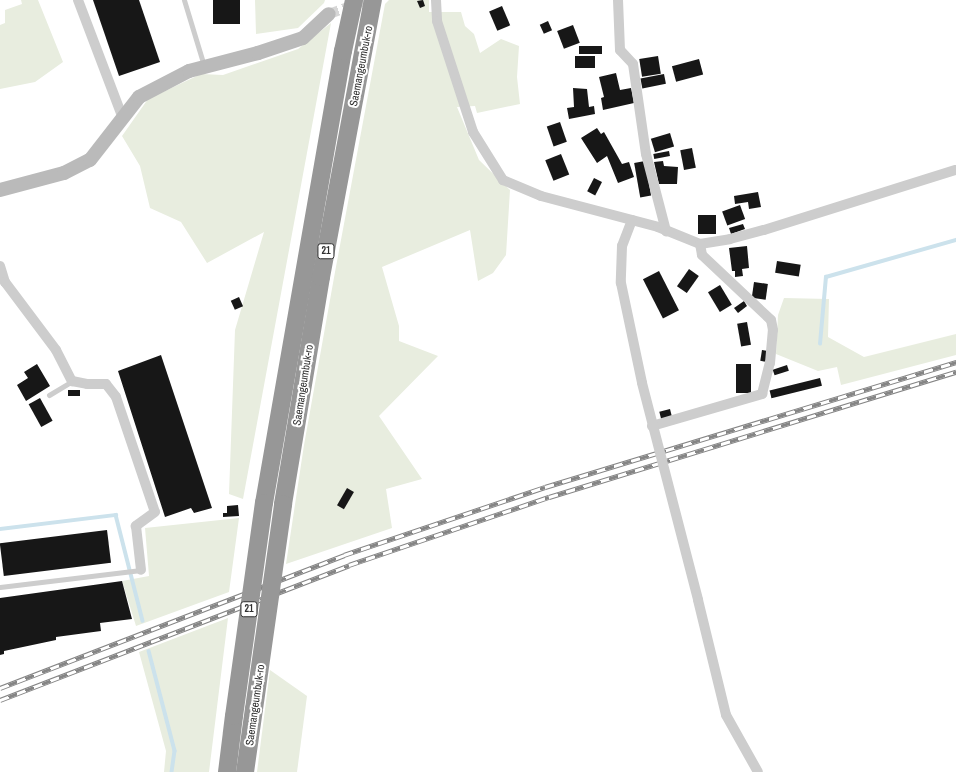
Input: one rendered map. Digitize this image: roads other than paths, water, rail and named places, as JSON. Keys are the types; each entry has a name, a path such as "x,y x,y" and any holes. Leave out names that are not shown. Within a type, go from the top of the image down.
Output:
{"highway":[{"name":"Saemangeumbuk-ro","path":"228,772 234,716 264,502 354,0"},
{"name":"Saemangeumbuk-ro","path":"245,772 283,504 321,277 374,0"}],"street":[{"path":"78,0 122,116"},
{"path":"436,0 437,21 473,132 502,180 541,196 632,220 700,244 730,239 764,230 956,170"},
{"path":"618,0 620,50 633,64 646,154 666,231"},
{"path":"0,190 64,173 90,160 122,116 139,96 189,71 258,53 303,38 329,14"},
{"path":"632,220 622,246 621,283 642,383 726,715 758,772"},
{"path":"652,426 762,394 770,363 773,330 770,320 702,255 700,244"},
{"path":"0,266 5,282 56,350 72,381 87,384 106,384 116,397 155,512 136,526 138,570"}],"lane":[{"path":"184,0 204,67"},
{"path":"49,395 72,381"},
{"path":"0,587 138,570"}],"waterway":[{"path":"820,344 826,277 956,240"},
{"path":"0,529 116,515 143,621"},
{"path":"149,651 175,751 172,772"}],"tunnel":[{"path":"329,14 367,0"}],"railway":[{"path":"0,688 344,555 545,487 956,362"},
{"path":"0,700 349,565 549,497 956,372"}]}
